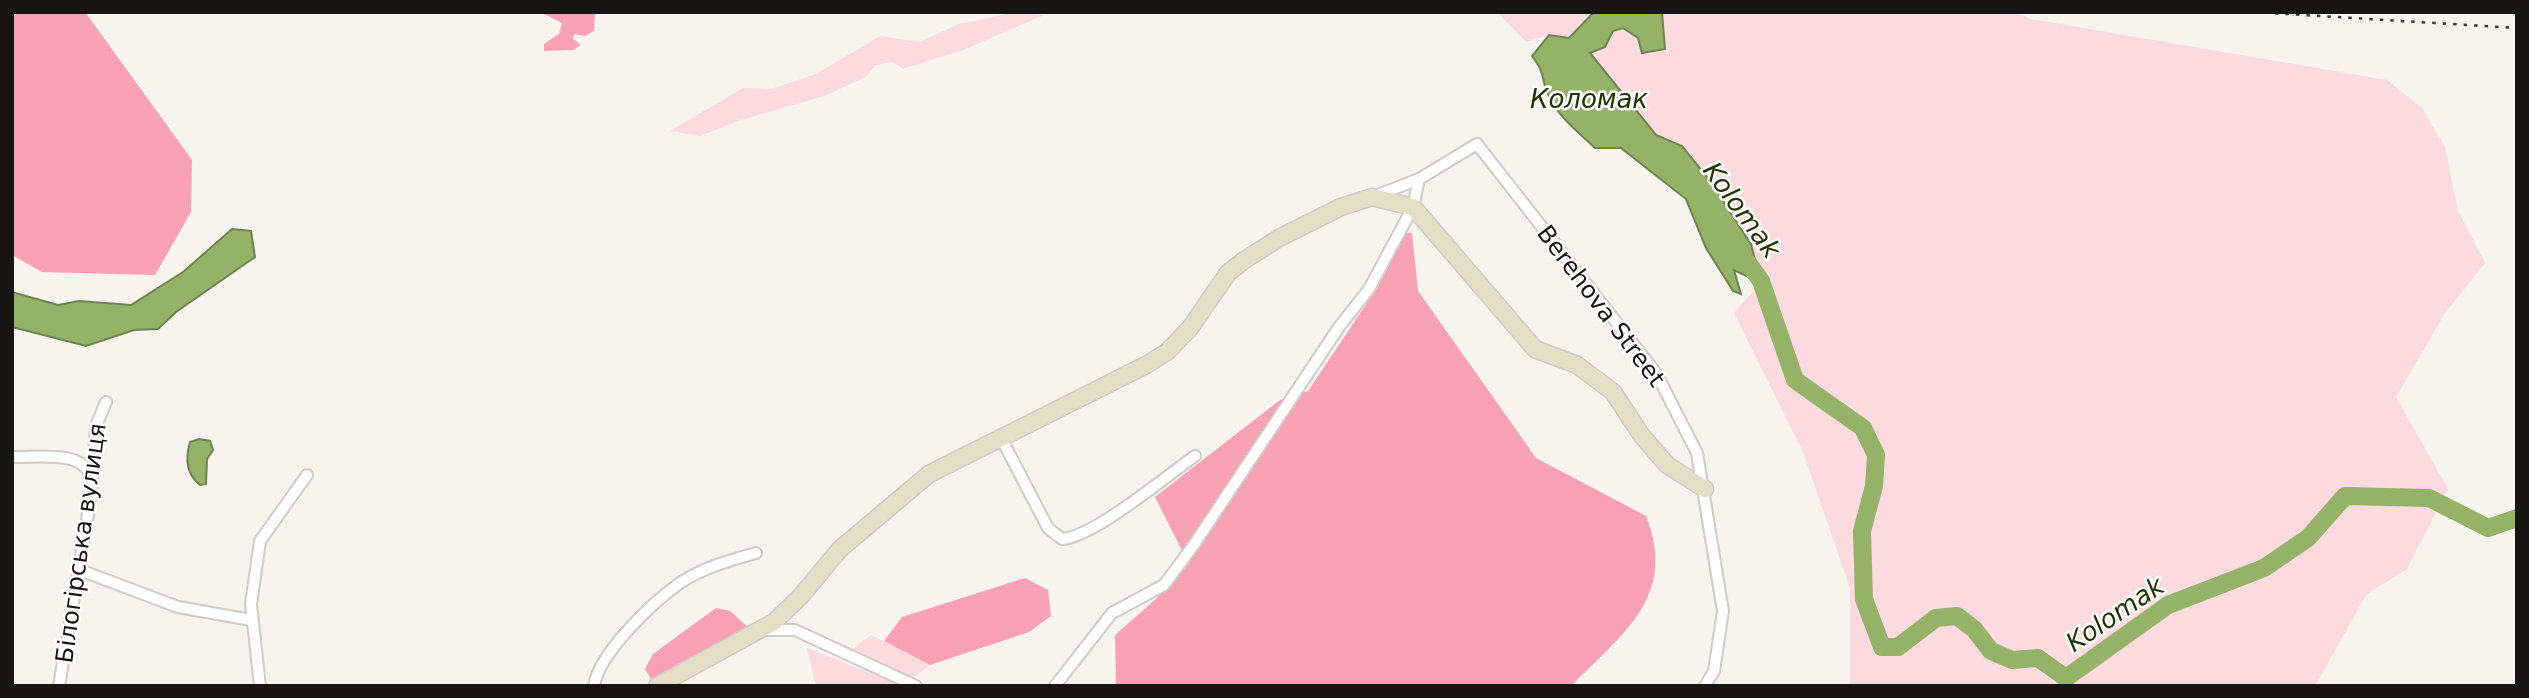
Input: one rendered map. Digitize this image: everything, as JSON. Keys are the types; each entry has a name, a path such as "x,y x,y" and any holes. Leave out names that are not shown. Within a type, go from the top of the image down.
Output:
{"street":[{"name":"Berehova Street","path":"1419,179 1477,144 1656,373 1697,453 1705,489 1723,611 1714,671 1705,686"},
{"path":"657,686 763,630 801,596 839,550 929,474 1000,436 1068,407 1167,352 1190,328 1228,273 1279,237 1329,213 1419,179"},
{"path":"1055,686 1112,613 1164,585 1339,327 1369,289 1413,207 1419,179"},
{"path":"1372,197 1413,207 1535,349 1577,365 1614,392 1642,436 1667,465 1705,489"},
{"name":"Білогірська вулиця","path":"59,686 80,570 96,426 106,402"},
{"path":"1000,436 1048,528 1062,539 1078,534 1114,514 1195,456"},
{"path":"12,457 73,459 87,467 92,480"},
{"path":"260,686 251,620 254,572 260,541 307,475"},
{"path":"594,686 600,670 620,641 680,583 699,572 756,553"},
{"path":"80,570 178,607 251,620"},
{"path":"763,630 795,630 916,686"}],"shaded area":[{"path":"12,12 85,12 192,160 191,212 155,275 42,272 12,255"},
{"path":"540,12 595,12 594,31 585,36 574,34 573,39 581,45 573,50 544,51 544,44 559,34 562,23"},
{"path":"1017,12 1044,15 963,50 903,69 893,62 876,65 866,77 824,96 741,120 700,136 670,131 743,88 771,89 816,74 880,36 919,42 959,24"},
{"path":"1497,12 1594,12 1569,39 1549,35 1526,42"},
{"path":"1662,12 2017,12 2030,19 2387,80 2422,108 2445,147 2458,211 2485,263 2445,313 2396,397 2448,489 2407,569 2366,595 2315,686 1850,686 1850,588 1803,452 1734,313 1761,283 1753,250 1707,177 1682,146 1656,135 1589,52 1605,47 1613,31 1623,28 1664,49"},
{"path":"1393,233 1412,233 1418,291 1536,458 1646,516 1654,544 1655,569 1650,592 1640,612 1626,631 1571,686 1116,686 1115,635 1155,600 1188,562 1155,497 1280,400 1308,391 1371,297"},
{"path":"1025,578 1048,590 1051,616 1029,632 930,665 884,641 902,617"},
{"path":"716,608 730,611 750,629 652,681 645,669 653,654"},
{"path":"871,635 930,665 910,680 848,653"},
{"path":"807,648 903,686 816,686"}],"water":[{"name":"Коломак","path":"1594,12 1662,12 1665,49 1642,53 1638,38 1623,28 1613,31 1605,47 1590,53 1656,135 1682,146 1707,177 1751,244 1761,283 1734,270 1741,294 1733,291 1706,248 1686,199 1621,148 1595,148 1555,108 1541,71 1532,56 1549,35 1569,38"},
{"path":"232,229 251,231 255,257 176,312 158,329 134,330 86,346 12,327 12,292 58,305 79,301 131,305 183,272"},
{"path":"199,439 210,441 213,450 207,459 206,484 200,485 189,471 187,460 190,442"}],"waterway":[{"name":"Kolomak","path":"1748,263 1761,281 1795,380 1863,428 1876,455 1874,486 1862,531 1864,599 1882,647 1898,647 1936,618 1957,616 1974,629 1991,651 2012,660 2038,658 2066,678 2168,605 2264,568 2308,538 2345,496 2429,498 2488,528 2517,518"}],"railway":[{"path":"2254,12 2517,28"}]}
